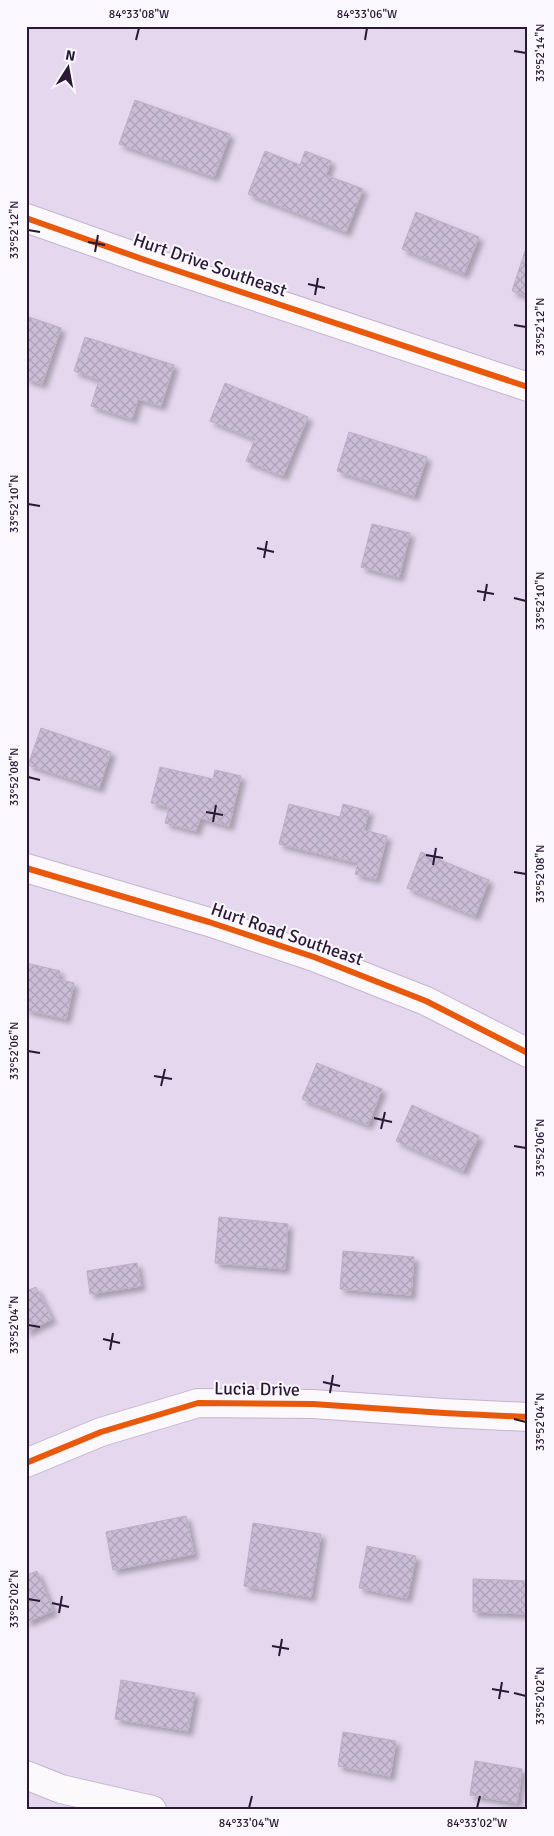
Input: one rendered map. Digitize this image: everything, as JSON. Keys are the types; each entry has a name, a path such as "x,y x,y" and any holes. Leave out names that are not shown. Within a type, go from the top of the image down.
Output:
{"street":[{"name":"Hurt Drive Southeast","path":"26,218 145,260 528,387"},
{"name":"Hurt Road Southeast","path":"26,868 209,922 314,957 426,1001 528,1053"},
{"name":"Lucia Drive","path":"26,1463 101,1432 198,1403 313,1404 528,1417"},
{"path":"26,1776 61,1789 152,1810"}],"building":[{"path":"135,100 230,134 214,177 119,144"},
{"path":"265,151 300,165 305,151 331,161 326,175 363,189 346,232 248,194"},
{"path":"416,212 479,237 464,274 402,249"},
{"path":"525,251 528,252 528,296 512,291"},
{"path":"26,316 61,328 42,384 26,379"},
{"path":"85,337 174,365 161,406 138,399 132,419 91,406 99,380 74,371"},
{"path":"225,383 308,417 283,476 246,461 255,439 210,421"},
{"path":"349,432 427,457 414,496 337,471"},
{"path":"372,524 410,533 399,577 361,567"},
{"path":"41,728 111,752 99,788 28,765"},
{"path":"160,767 213,779 215,770 241,776 229,826 200,818 196,831 165,823 169,807 151,803"},
{"path":"289,804 340,817 343,804 369,811 364,830 387,836 376,879 355,874 358,863 279,844"},
{"path":"421,852 489,880 475,916 407,888"},
{"path":"26,963 60,971 58,979 74,983 66,1019 26,1010"},
{"path":"317,1063 382,1089 368,1125 302,1099"},
{"path":"412,1105 479,1136 463,1171 396,1141"},
{"path":"219,1217 288,1224 285,1269 215,1263"},
{"path":"343,1251 414,1257 411,1295 340,1289"},
{"path":"137,1263 141,1286 90,1294 87,1271"},
{"path":"36,1287 52,1319 26,1332 26,1291"},
{"path":"186,1516 194,1554 113,1570 106,1532"},
{"path":"253,1523 321,1534 311,1597 244,1586"},
{"path":"367,1546 416,1556 407,1598 359,1588"},
{"path":"37,1571 53,1611 26,1622 26,1575"},
{"path":"473,1579 528,1581 528,1614 473,1612"},
{"path":"121,1680 195,1693 188,1731 115,1719"},
{"path":"343,1732 396,1741 390,1776 338,1766"},
{"path":"475,1761 522,1769 517,1803 470,1795"}],"cycle path":[{"path":"26,218 145,260 528,387"},
{"path":"26,868 209,922 314,957 426,1001 528,1053"},
{"path":"26,1463 101,1432 198,1403 313,1404 528,1417"}]}
